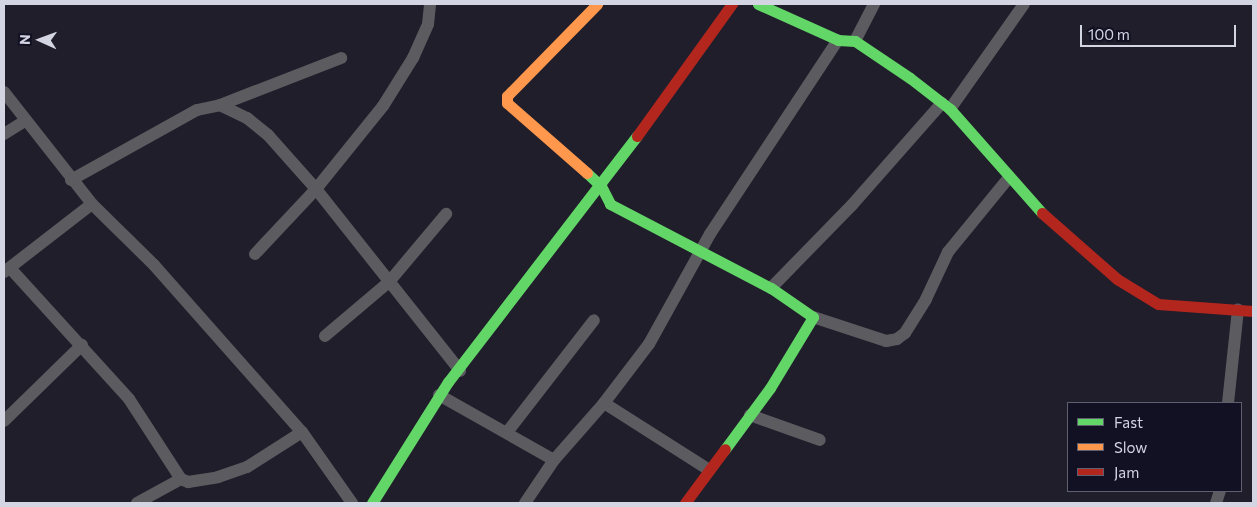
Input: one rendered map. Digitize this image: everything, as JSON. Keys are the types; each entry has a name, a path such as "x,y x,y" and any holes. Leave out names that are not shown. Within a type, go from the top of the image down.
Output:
{"street":[{"path":"254,254 316,189 393,90 425,32 430,4"},
{"path":"597,4 506,99 553,146 601,186 610,204 771,288 814,317 886,341 906,333 926,299 948,252 1007,180"},
{"path":"372,503 439,395 460,371 601,186 732,4"},
{"path":"758,4 838,40 855,41 946,106 1007,180 1117,279 1146,298 1158,304 1253,311"},
{"path":"855,41 874,4"},
{"path":"771,288 946,106 1024,4"},
{"path":"525,503 554,460 604,403 649,344 700,252 838,40"},
{"path":"71,180 197,110 220,105 341,58"},
{"path":"4,92 71,180 92,204 154,265 302,432 352,503"},
{"path":"220,105 247,118 268,135 316,189 460,371"},
{"path":"4,134 25,121"},
{"path":"92,204 7,270 82,345 128,399 181,479 188,482 218,477 247,467 302,432"},
{"path":"325,336 390,282 446,214"},
{"path":"1228,402 1238,310"},
{"path":"685,503 750,415 814,317"},
{"path":"508,431 594,320"},
{"path":"4,421 82,345"},
{"path":"439,395 508,431 554,460"},
{"path":"604,403 708,470"},
{"path":"750,415 820,440"},
{"path":"137,503 181,479"}],"traffic: fast":[{"path":"758,4 838,40 855,41 910,78 950,109 1042,213"},
{"path":"372,503 448,382 637,136"},
{"path":"587,173 601,186 610,204 771,288 813,317 770,388 725,449"}],"traffic: slow":[{"path":"587,173 507,103 507,96 597,4"}],"traffic: jam":[{"path":"637,136 732,4"},
{"path":"1042,213 1117,279 1158,304 1253,311"},
{"path":"685,503 725,449"}]}
